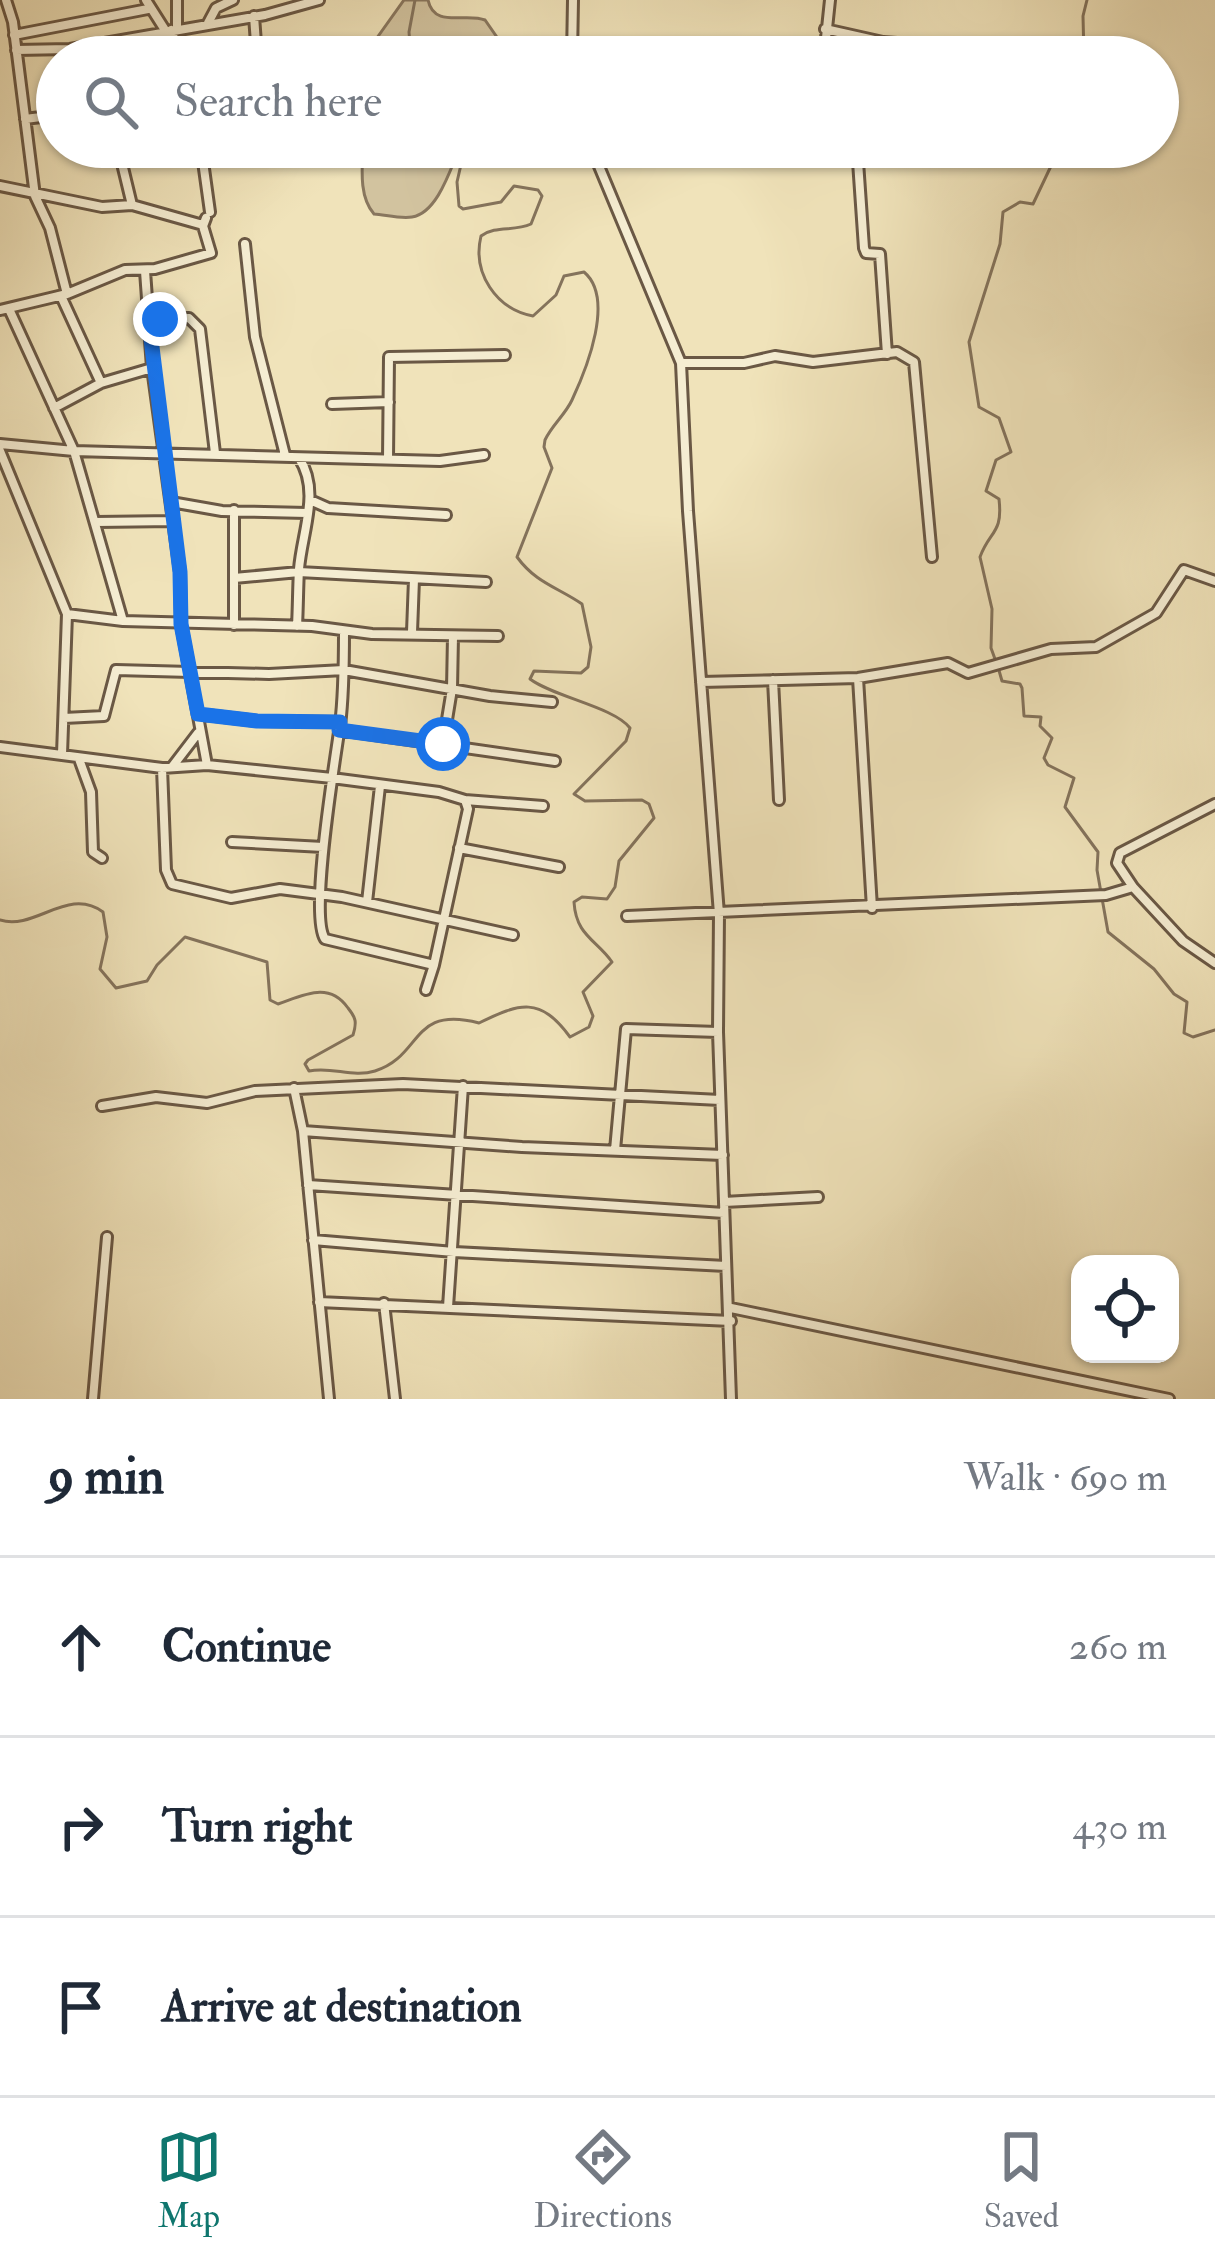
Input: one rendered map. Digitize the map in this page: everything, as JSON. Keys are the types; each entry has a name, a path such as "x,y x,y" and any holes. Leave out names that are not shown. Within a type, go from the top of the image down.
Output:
{"street":[{"path":"6,0 35,196 50,227 64,295 101,383"},
{"path":"171,30 177,0"},
{"path":"207,24 216,8 232,0"},
{"path":"139,36 319,0"},
{"path":"572,36 573,0"},
{"path":"825,36 830,0"},
{"path":"38,36 147,4 173,36"},
{"path":"254,16 255,36"},
{"path":"825,28 858,36"},
{"path":"0,46 36,37"},
{"path":"14,43 36,45"},
{"path":"26,119 36,118"},
{"path":"123,168 132,205"},
{"path":"123,621 74,451 4,310 64,295 125,270 145,271 211,253 203,168"},
{"path":"600,168 681,363 718,914 731,1399"},
{"path":"858,168 864,248 866,253 880,254 887,354"},
{"path":"0,186 102,207 132,205 207,218"},
{"path":"245,244 255,337 285,454"},
{"path":"145,271 181,624 206,765"},
{"path":"148,315 189,318 200,329 215,453"},
{"path":"681,363 744,363 771,356 813,362 906,355 914,362 932,556"},
{"path":"388,459 389,358 505,356"},
{"path":"54,408 101,383 152,368"},
{"path":"332,404 389,402"},
{"path":"62,754 67,614 0,447 440,461 484,455"},
{"path":"297,626 310,500 309,476 299,457"},
{"path":"0,493 16,489"},
{"path":"310,500 328,508 446,515"},
{"path":"171,502 307,513"},
{"path":"233,625 234,510"},
{"path":"95,522 174,521"},
{"path":"701,682 858,678 948,664 968,673 983,671 996,663 1051,649 1100,646 1153,616 1184,571 1215,581"},
{"path":"234,578 299,572 486,582"},
{"path":"412,632 414,579"},
{"path":"67,614 181,624 498,636"},
{"path":"344,631 340,726 323,847 319,924 325,939 434,964"},
{"path":"443,744 452,689 453,636"},
{"path":"64,718 104,716 116,670 269,674 344,670 552,702"},
{"path":"858,678 872,908"},
{"path":"773,680 778,800"},
{"path":"198,714 340,726 555,761"},
{"path":"199,732 167,768 166,870 172,884 232,898 280,889 322,895 513,935"},
{"path":"0,747 167,768 206,765 332,778 439,792 465,800 543,806"},
{"path":"78,758 91,793 93,852 102,858"},
{"path":"367,902 380,786"},
{"path":"426,990 468,809 465,800"},
{"path":"1215,804 1120,853 1117,863 1183,940 1215,963"},
{"path":"232,842 323,847"},
{"path":"459,848 559,867"},
{"path":"627,916 1094,896 1133,886"},
{"path":"615,1150 626,1029 718,1031"},
{"path":"102,1106 155,1096 207,1102 255,1090 463,1086 720,1100"},
{"path":"448,1307 463,1086"},
{"path":"294,1088 303,1131 329,1399"},
{"path":"303,1131 724,1155"},
{"path":"308,1185 456,1197 724,1207 818,1197"},
{"path":"93,1399 107,1237"},
{"path":"313,1240 726,1266"},
{"path":"319,1303 731,1322"},
{"path":"384,1303 395,1399"},
{"path":"731,1308 1169,1399"}],"shaded area":[{"path":"404,0 428,0 431,9 444,17 485,20 496,36 378,36"},
{"path":"362,168 451,168 429,207 412,217 374,214 362,182"}],"waterway":[{"path":"409,36 415,0"},
{"path":"1083,36 1087,0"},
{"path":"0,920 26,920 77,904 103,912 107,937 100,969 116,988 147,981 185,937 267,962 270,1000 278,1004 324,992 341,1000 354,1018 353,1035 308,1060 309,1071 375,1071 402,1055 428,1026 457,1019 479,1023 518,1008 539,1009 570,1037 589,1027 593,1016 583,992 612,962 583,930 574,902 582,897 607,899 615,887 619,861 654,818 649,804 642,800 585,801 574,794 626,741 630,728 611,714 530,679 534,671 581,673 588,667 591,647 582,604 539,579 517,557 552,468 545,440 572,400 591,352 597,298 584,272 564,276 556,295 533,316 498,297 480,263 481,236 531,224 542,196 538,190 514,186 501,202 463,209 457,182 460,168"},
{"path":"995,659 992,609 980,557 999,519 999,499 986,491 996,460 1011,452 999,418 979,407 969,342 1000,244 1003,212 1020,202 1033,204 1050,168"},
{"path":"998,667 1002,681 1020,684 1024,716 1041,717 1040,726 1052,738 1044,758 1048,765 1074,778 1065,807 1098,852 1108,932 1187,1002 1184,1033 1193,1037 1215,1030"}],"route":[{"path":"160,319 148,315 152,368 180,572 181,624 198,714 257,721 340,722 339,730 443,744"}]}
